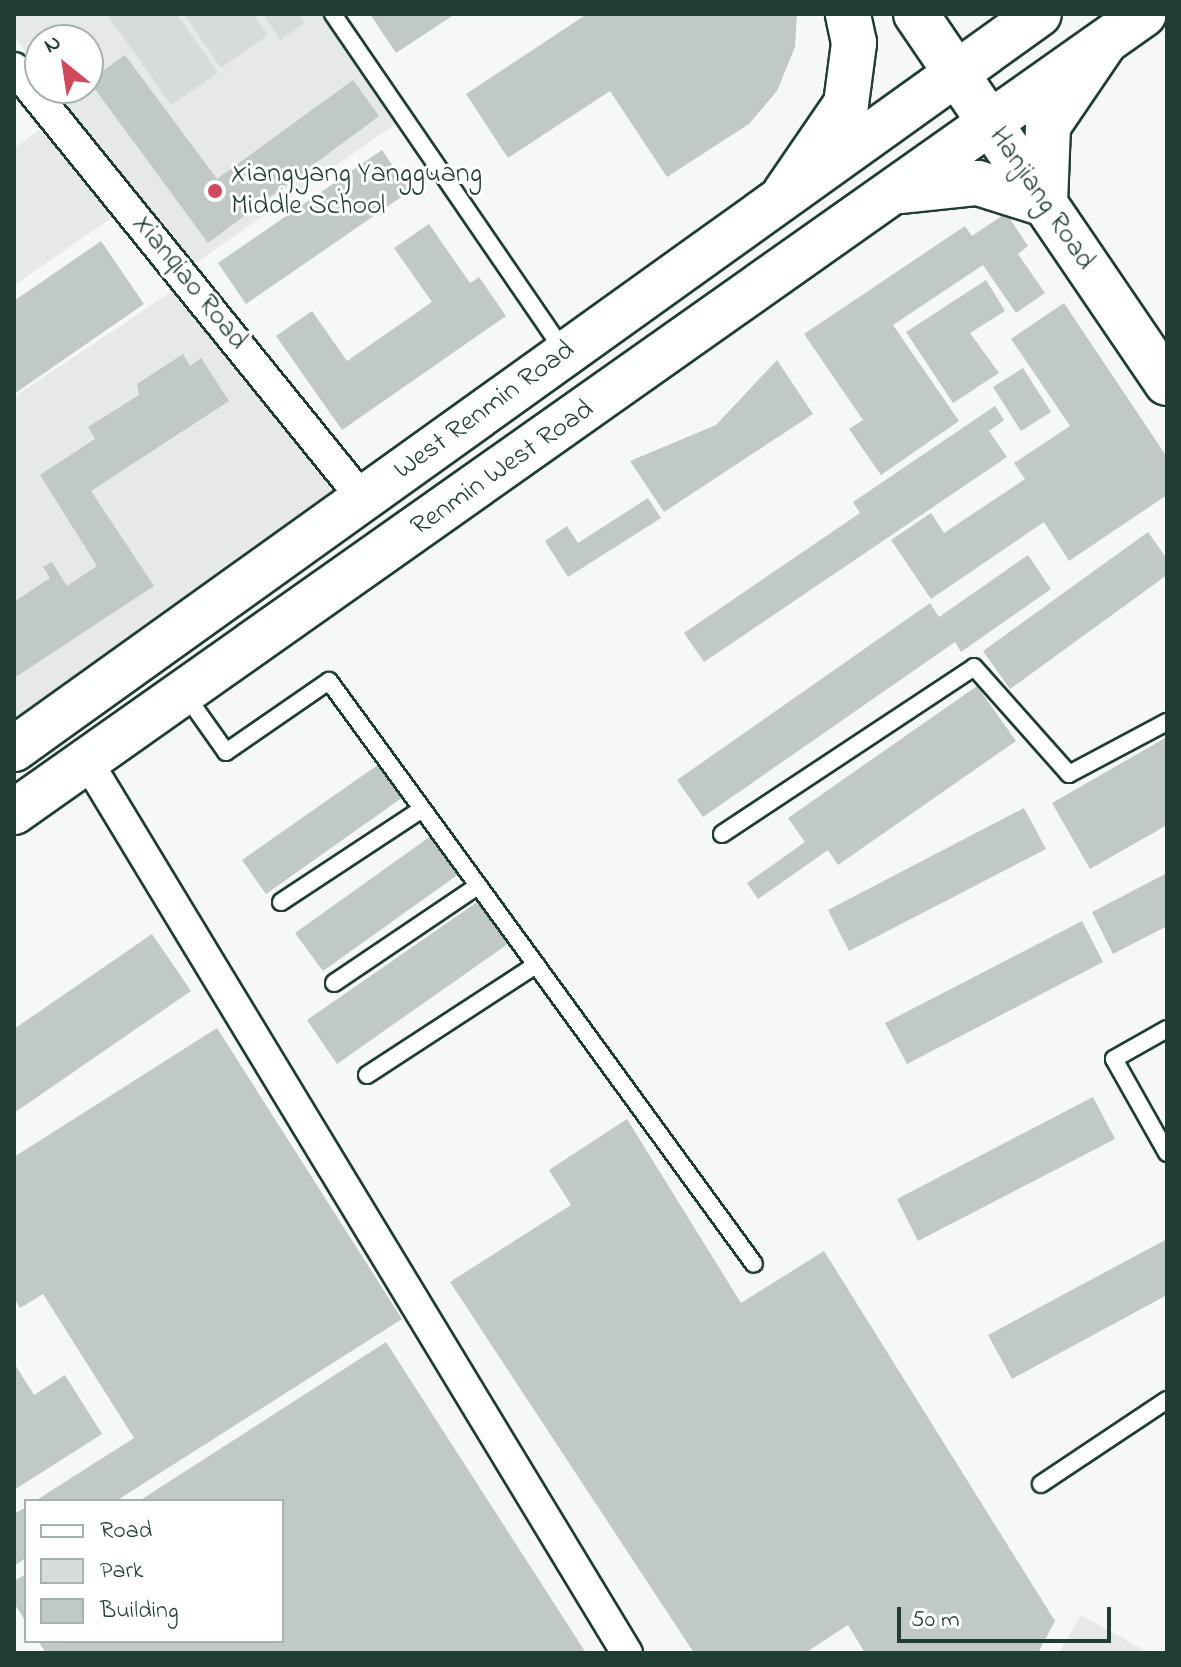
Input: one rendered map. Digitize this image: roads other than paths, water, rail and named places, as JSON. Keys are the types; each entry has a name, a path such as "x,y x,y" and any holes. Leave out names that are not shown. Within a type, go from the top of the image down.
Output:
{"main road":[{"path":"785,193 846,104 854,43 848,14"},
{"name":"Hanjiang Road","path":"916,14 1167,383"},
{"name":"West Renmin Road","path":"14,749 785,193 1039,14"},
{"name":"Renmin West Road","path":"14,812 900,191 1144,14"},
{"path":"900,191 978,183 1045,204 1048,126 1104,43"}],"street":[{"name":"Xianqiao Road","path":"14,68 363,499"},
{"path":"87,761 627,1653"}],"lane":[{"path":"333,14 565,353"},
{"path":"722,834 974,667 1069,774 1167,722"},
{"path":"184,693 226,752 329,681 754,1264"},
{"path":"281,902 422,809"},
{"path":"334,983 478,886"},
{"path":"367,1075 536,965"},
{"path":"1167,1029 1114,1059 1167,1153"},
{"path":"1041,1484 1167,1400"}],"place":[{"name":"Xiangyang Yangguang Middle School","path":"215,191"}]}
